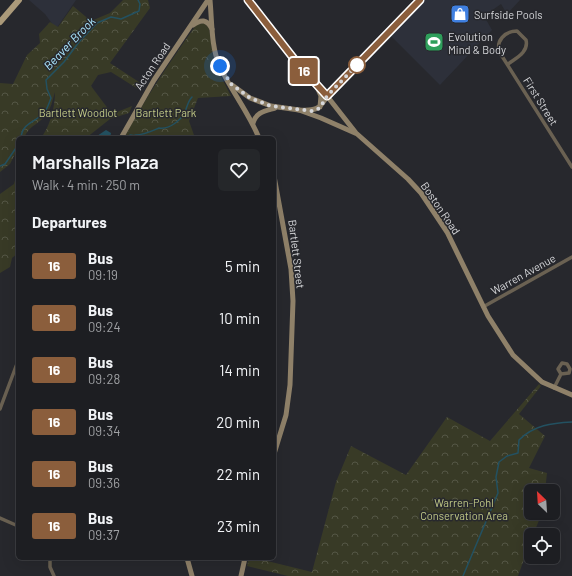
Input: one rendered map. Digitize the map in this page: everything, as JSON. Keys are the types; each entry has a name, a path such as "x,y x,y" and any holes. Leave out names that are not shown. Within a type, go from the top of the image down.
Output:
{"main road":[{"path":"0,22 19,0"},
{"path":"209,0 220,66 253,123 258,136"},
{"name":"Acton Road","path":"122,136 150,85 209,0"},
{"name":"Boston Road","path":"248,0 316,85 327,96 356,134 408,179 421,193 448,232 483,307 513,355 535,377 554,389 572,395"},
{"path":"231,84 250,98 278,108 312,111 320,108 327,96 420,0"},
{"path":"191,27 197,22 204,21 210,24 213,31"},
{"path":"316,85 321,96 320,108"},
{"path":"253,123 254,117 258,113 278,108"},
{"path":"299,110 356,134"},
{"name":"Bartlett Street","path":"276,187 291,269 293,301 290,385 286,415 276,448"},
{"path":"188,560 192,576"},
{"path":"241,576 245,560"}],"street":[{"name":"First Street","path":"508,64 526,50 526,40 522,34 515,31 502,38 498,44 499,50 572,167"},
{"name":"Warren Avenue","path":"483,307 572,257"},
{"path":"0,409 16,366"},
{"path":"554,389 561,374"},
{"path":"0,518 16,525"},
{"path":"50,560 50,567 54,576"}],"shaded area":[{"path":"29,0 76,0 56,29 45,14"},
{"path":"424,0 520,0 507,14 501,4 484,16 492,30 440,85 390,35"}],"green space":[{"name":"Bartlett Woodlot","path":"123,0 148,0 150,8 110,63 142,84 138,89 111,72 98,75 91,86 112,114 132,106 129,113 110,119 89,136 39,136 43,135 48,125 52,114 55,92 47,114 29,129 25,136 16,136 16,159 15,154 10,164 0,172 0,83 13,84 27,55 40,43 39,34 50,22 58,27 73,6 91,21 110,13"},
{"name":"Bartlett Park","path":"204,23 209,28 214,63 231,96 198,98 189,121 194,136 125,136 149,94 196,25"},
{"path":"16,176 16,255 12,258 10,267 0,273 0,194 14,184"},
{"name":"Warren-Pohl Conservation Area","path":"539,384 541,386 519,414 545,436 529,468 547,473 546,484 524,484 524,520 539,520 536,528 524,528 524,559 518,576 288,576 247,566 248,560 263,560 312,572 336,482 351,446 406,475 447,417 490,441"}],"water":[{"path":"106,130 111,133 110,136 97,136"}],"waterway":[{"name":"Beaver Brook","path":"22,136 25,127 41,115 48,106 51,98 47,89 46,80 64,62 79,42 97,23 111,17 121,19 139,11 140,4 138,0"},
{"path":"130,135 145,134 159,128 171,126 183,115 192,97"},
{"name":"Beaver Brook","path":"0,166 5,164 16,148"},
{"path":"463,576 498,493 496,477 499,462 507,456 518,453 519,440 531,431 550,424 572,422"}],"bus line":[{"name":"16","path":"248,0 298,64 327,96 420,0"}],"place":[{"name":"Surfside Pools","path":"460,14"},
{"name":"Evolution Mind & Body","path":"434,42"}],"route":[{"path":"220,66 231,84 250,98 271,106 312,111 317,110 323,105 327,96 357,65"}]}
